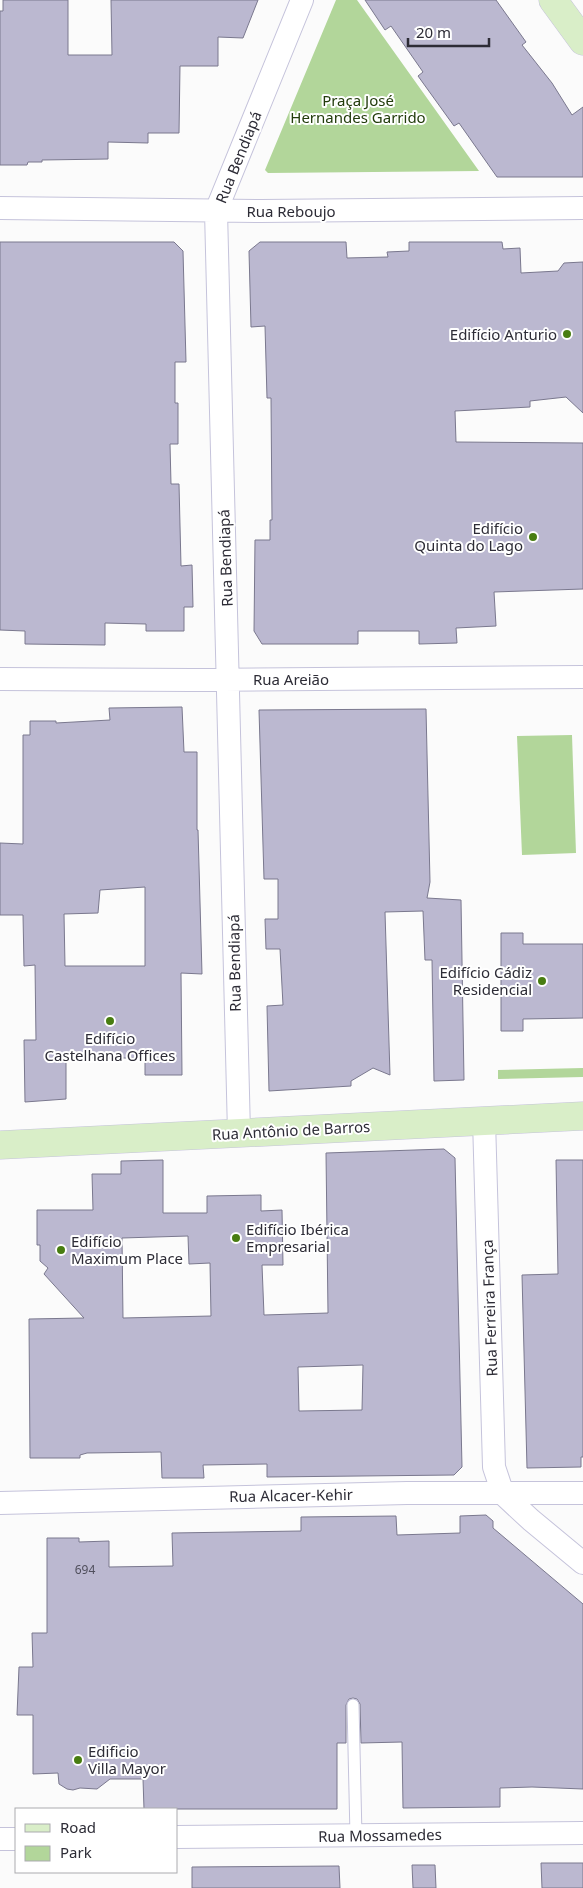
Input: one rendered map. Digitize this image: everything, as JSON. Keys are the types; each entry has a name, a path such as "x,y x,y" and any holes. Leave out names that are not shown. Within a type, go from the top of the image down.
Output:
{"main road":[{"path":"553,0 583,41"},
{"name":"Rua Antônio de Barros","path":"0,1144 583,1116"}],"street":[{"name":"Rua Bendiapá","path":"239,1133 216,211 302,0"},
{"name":"Rua Reboujo","path":"0,208 216,211 583,208"},
{"name":"Rua Areião","path":"0,679 227,680 583,677"},
{"name":"Rua Ferreira França","path":"484,1120 494,1467 503,1494"},
{"name":"Rua Alcacer-Kehir","path":"0,1503 407,1492 583,1493"},
{"path":"503,1494 583,1563"},
{"name":"Rua Mossamedes","path":"178,1837 583,1833"},
{"path":"0,1839 15,1839"}],"lane":[{"path":"353,1705 356,1836"}],"green space":[{"name":"Praça José Hernandes Garrido","path":"336,0 357,0 479,171 268,173 265,170"},
{"path":"572,735 576,853 522,855 517,736"},
{"path":"583,1068 583,1077 498,1079 498,1070"}],"building":[{"path":"3,0 68,0 68,55 112,55 111,0 258,0 243,38 218,37 218,66 180,66 179,133 148,133 148,143 108,142 108,159 42,160 42,162 28,162 27,165 0,165 0,11 3,11"},
{"path":"365,0 496,0 526,42 522,45 552,83 572,115 583,107 583,177 497,177 459,123 454,126 418,76 423,72 391,26 385,30"},
{"path":"0,242 174,242 183,251 186,362 175,362 178,444 170,444 171,484 179,484 181,566 192,565 193,607 184,607 184,631 146,631 146,624 105,623 105,645 25,644 25,631 0,630"},
{"path":"260,242 346,242 347,258 388,257 387,252 409,251 409,242 502,242 503,249 520,248 521,273 558,271 564,263 583,262 583,413 566,397 530,401 530,407 455,411 456,442 583,443 583,589 494,592 496,626 456,628 457,643 419,644 419,631 358,631 358,644 262,644 254,631 255,540 270,540 270,520 272,520 271,398 267,398 265,326 251,327 249,251"},
{"path":"182,707 184,752 197,752 197,830 202,974 181,973 182,1075 145,1075 145,1058 66,1058 66,1099 25,1102 24,1040 36,1040 35,965 24,966 23,915 0,915 0,843 23,844 23,735 30,735 30,721 56,721 56,723 110,720 109,708","holes":["145,887 145,966 65,966 64,914 98,913 100,890"]},
{"path":"426,709 430,882 427,898 461,900 464,1080 434,1081 432,960 425,960 423,911 385,912 390,1075 373,1068 351,1081 351,1086 269,1091 267,1006 283,1005 280,949 266,949 265,919 278,919 278,879 264,879 259,710"},
{"name":"Edifício Cádiz Residencial","path":"501,933 523,933 523,944 583,944 583,1018 523,1019 523,1031 501,1031"},
{"path":"444,1149 455,1158 462,1467 454,1475 267,1477 267,1464 203,1465 204,1478 162,1478 161,1452 87,1453 80,1455 80,1458 30,1458 29,1319 84,1318 44,1274 48,1268 40,1261 40,1245 37,1245 37,1210 93,1210 92,1174 121,1174 121,1161 163,1160 163,1213 207,1213 207,1196 261,1195 261,1211 282,1210 283,1265 262,1265 264,1315 328,1313 326,1153","holes":["188,1236 189,1264 210,1263 211,1316 123,1318 122,1238","363,1365 362,1410 299,1411 298,1367"]},
{"path":"556,1160 583,1160 583,1457 581,1457 581,1467 527,1468 522,1275 558,1274"},
{"path":"486,1515 493,1521 493,1528 583,1604 583,1789 500,1788 500,1807 403,1808 402,1742 361,1743 360,1704 357,1699 353,1698 349,1699 346,1705 346,1743 337,1743 337,1809 144,1808 143,1779 110,1779 97,1789 80,1788 73,1790 59,1784 58,1773 33,1774 33,1715 17,1715 19,1667 33,1667 32,1633 47,1633 47,1538 79,1538 79,1542 109,1541 109,1567 173,1566 172,1533 301,1531 301,1517 396,1516 397,1535 460,1533 460,1516"},
{"path":"541,1863 583,1863 583,1888 542,1888"},
{"path":"412,1865 435,1865 436,1888 413,1888"},
{"path":"339,1866 340,1888 192,1888 192,1867"}],"place":[{"name":"Edifício Anturio","path":"567,334"},
{"name":"Edifício Quinta do Lago","path":"533,537"},
{"name":"Edifício Cádiz Residencial","path":"542,981"},
{"name":"Edifício Castelhana Offices","path":"110,1021"},
{"name":"Edifício Ibérica Empresarial","path":"236,1238"},
{"name":"Edifício Maximum Place","path":"61,1250"},
{"name":"Edificio Villa Mayor","path":"78,1760"}]}
